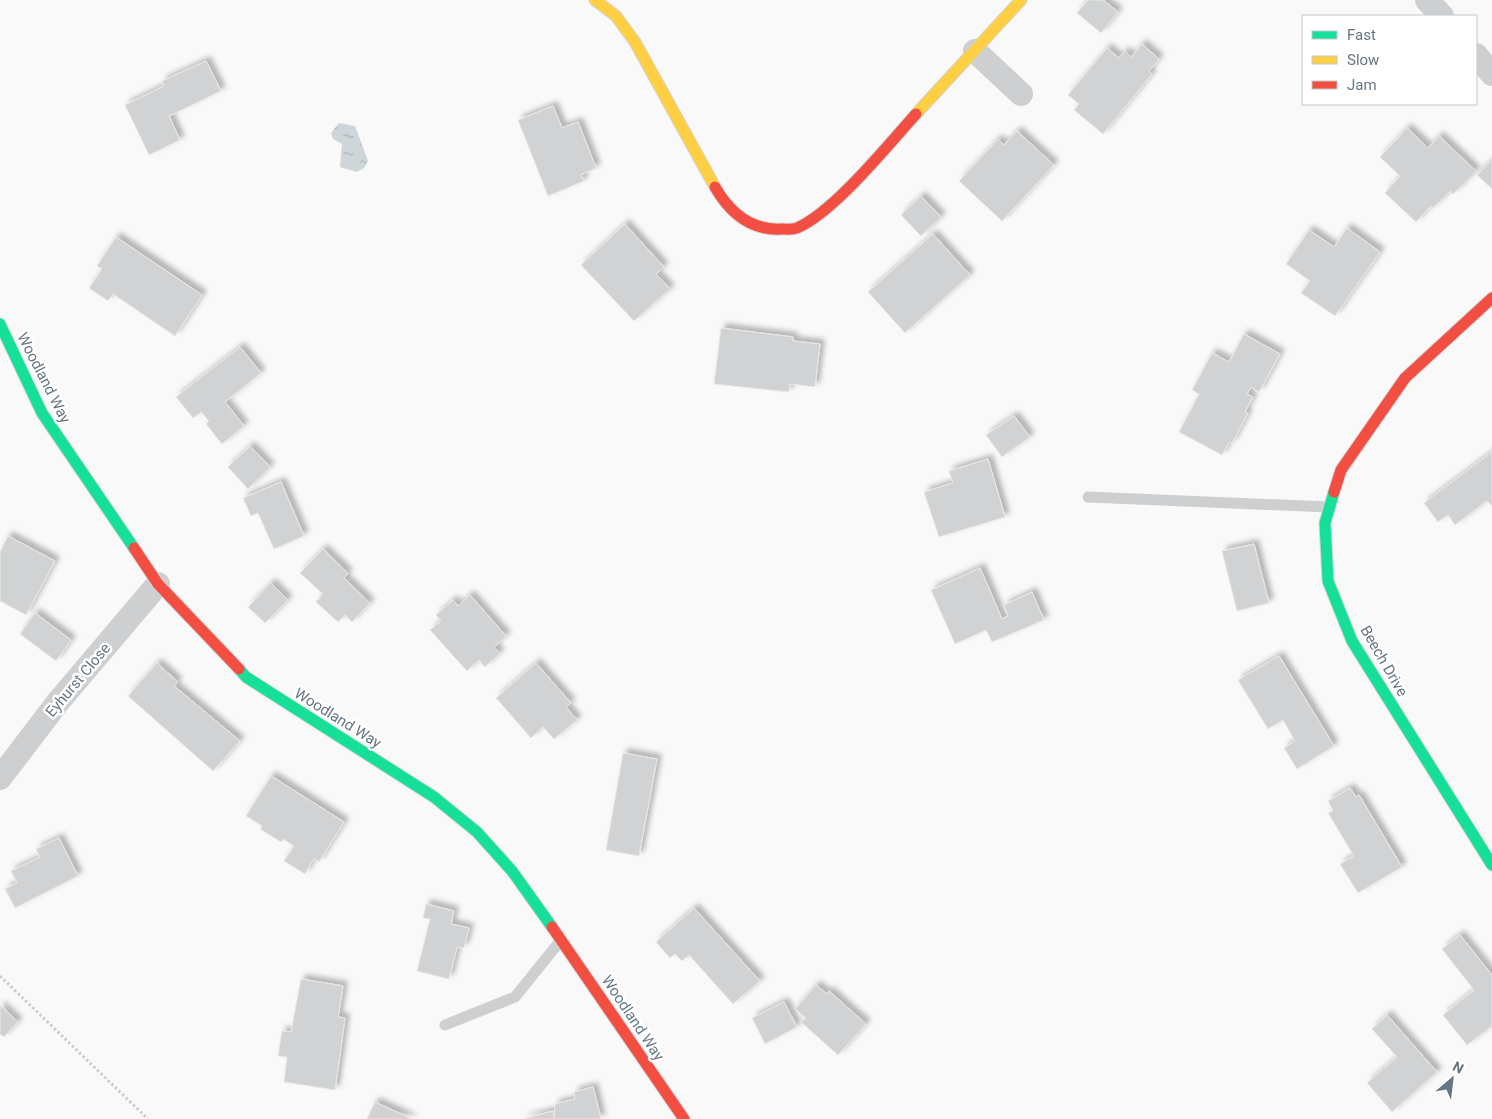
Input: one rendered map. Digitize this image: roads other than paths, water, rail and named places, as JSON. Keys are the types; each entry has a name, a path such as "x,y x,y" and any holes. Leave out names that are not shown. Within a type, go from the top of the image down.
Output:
{"street":[{"path":"595,0 616,16 636,42 719,194 741,219 766,230 795,230 817,217 862,173 1022,0"},
{"path":"1427,0 1441,15"},
{"path":"975,50 1021,94"},
{"path":"1477,56 1492,74"},
{"name":"Beech Drive","path":"1492,298 1405,378 1341,470 1325,523 1328,581 1352,641 1492,865"},
{"name":"Woodland Way","path":"0,324 42,413 158,584 246,677 434,797 477,832 512,871 684,1119"},
{"name":"Eyhurst Close","path":"0,778 58,702 158,584"}],"lane":[{"path":"1088,497 1330,507"},
{"path":"445,1025 516,997 561,940"}],"water":[{"path":"339,123 355,126 368,161 364,168 357,172 340,167 342,144 333,139 331,133"}]}
